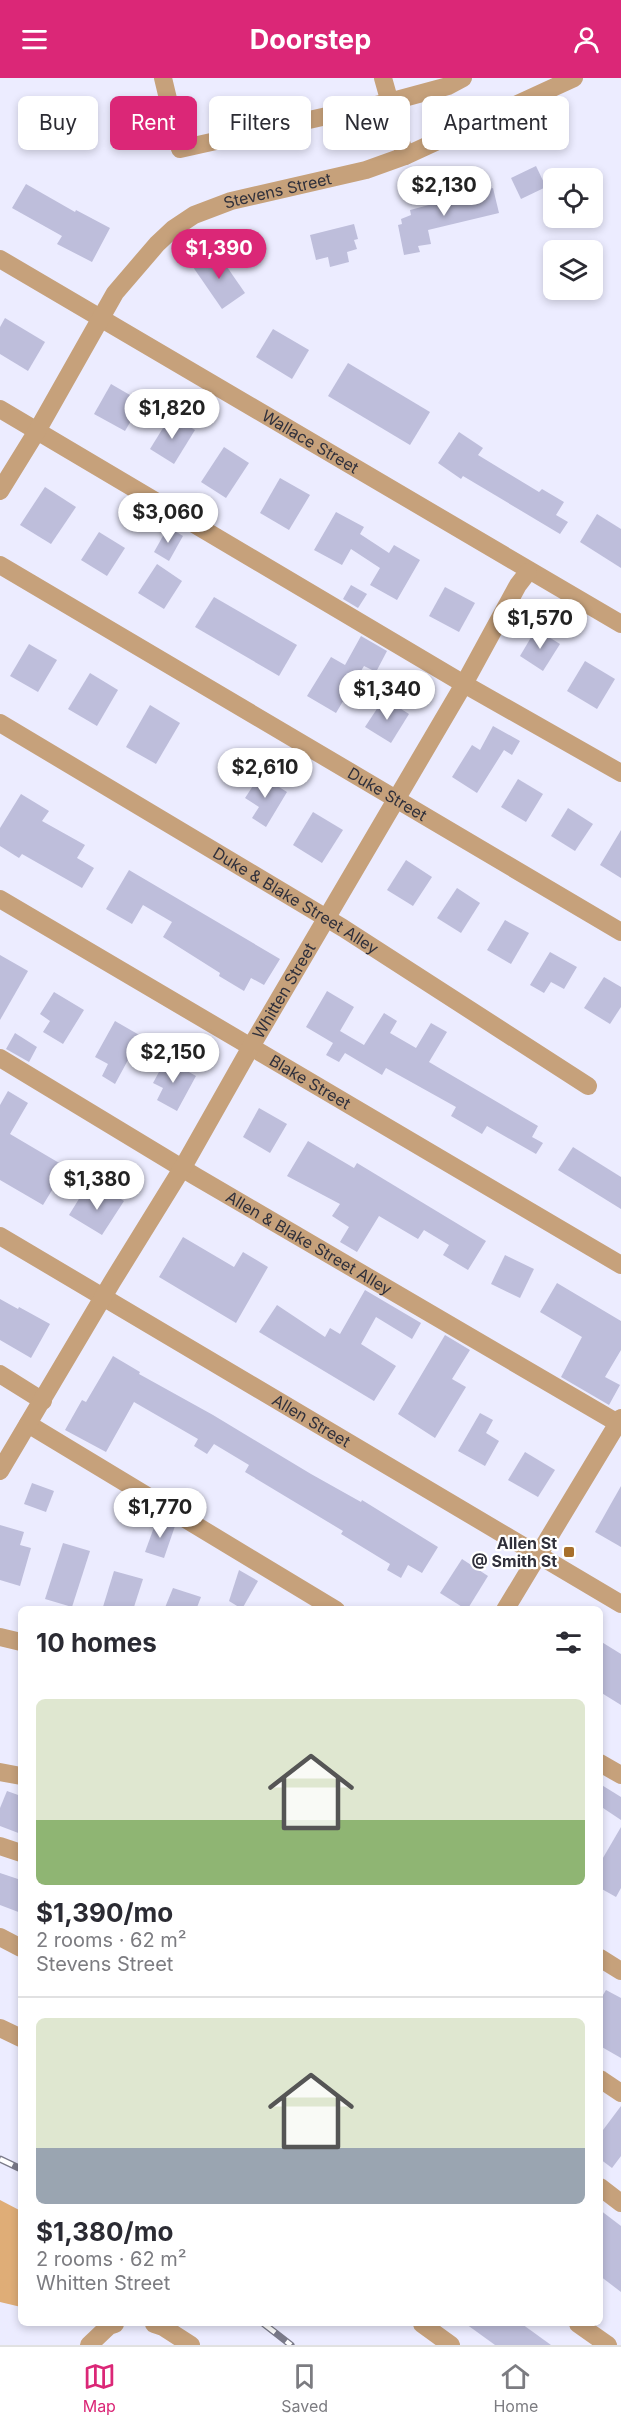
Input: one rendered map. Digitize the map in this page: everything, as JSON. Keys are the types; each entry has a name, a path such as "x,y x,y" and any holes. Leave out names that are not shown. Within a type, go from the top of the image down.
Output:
{"street":[{"path":"163,78 180,149 323,117"},
{"path":"383,78 388,96"},
{"path":"410,96 448,86 464,78"},
{"name":"Stevens Street","path":"0,491 37,432 115,293 157,244 194,215 231,201 366,170 405,156 574,78"},
{"path":"403,150 405,156"},
{"name":"Wallace Street","path":"0,259 528,572 621,624"},
{"path":"0,409 464,684 621,773"},
{"name":"Duke Street","path":"0,565 621,932"},
{"name":"Whitten Street","path":"0,1471 183,1167 250,1047 464,684 518,585 528,572"},
{"name":"Duke & Blake Street Alley","path":"0,723 327,918 588,1086"},
{"name":"Blake Street","path":"0,899 621,1265"},
{"name":"Allen & Blake Street Alley","path":"0,1058 620,1422"},
{"name":"Allen Street","path":"0,1236 621,1604"},
{"path":"0,1374 43,1401"},
{"path":"507,1606 620,1422"},
{"path":"28,1424 329,1606"},
{"path":"0,1637 18,1641"},
{"path":"603,1765 621,1775"},
{"path":"0,1772 18,1775"},
{"path":"0,1846 18,1852"},
{"path":"0,1937 18,1946"},
{"path":"603,1960 621,1971"},
{"path":"0,2028 18,2037"},
{"path":"603,2081 621,2092"},
{"path":"603,2189 621,2203"},
{"path":"89,2345 113,2326"},
{"path":"160,2326 191,2345"},
{"path":"426,2326 451,2345"},
{"path":"581,2326 608,2345"}],"shaded area":[{"path":"0,2200 18,2209 18,2306 0,2302"}],"building":[{"path":"536,166 543,181 543,188 521,199 511,178"},
{"path":"26,184 75,212 76,210 110,228 92,262 57,244 62,236 12,208"},
{"path":"493,188 499,213 428,230 431,244 418,246 420,252 404,255 398,225 402,224 401,219 411,215 410,210"},
{"path":"354,224 358,239 354,240 357,249 347,252 349,262 330,267 328,257 316,260 310,235"},
{"path":"216,251 245,293 222,309 193,267"},
{"path":"5,318 45,342 28,371 0,354 0,327"},
{"path":"273,329 309,350 292,379 256,357"},
{"path":"348,363 430,412 410,445 328,396"},
{"path":"111,384 142,402 125,431 94,414"},
{"path":"171,415 195,430 174,464 150,449"},
{"path":"459,432 483,448 478,455 539,492 542,489 564,502 556,515 568,522 560,534 463,476 461,479 438,463"},
{"path":"224,447 249,463 226,498 201,482"},
{"path":"280,478 310,495 289,530 260,513"},
{"path":"45,487 76,507 51,544 20,525"},
{"path":"336,512 364,527 360,534 389,553 394,545 420,560 397,600 370,585 380,568 351,549 342,565 314,550"},
{"path":"597,514 621,529 621,568 580,542"},
{"path":"168,527 183,536 169,561 154,552"},
{"path":"99,532 125,548 107,576 81,560"},
{"path":"157,564 182,581 164,609 138,593"},
{"path":"351,585 367,594 358,608 343,599"},
{"path":"445,587 475,603 459,632 429,616"},
{"path":"214,597 297,645 279,676 195,627"},
{"path":"536,629 560,644 543,671 520,656"},
{"path":"361,636 387,651 376,672 364,666 336,713 307,696 331,657 345,665"},
{"path":"29,644 57,660 38,692 10,676"},
{"path":"585,661 615,679 597,709 567,691"},
{"path":"90,673 118,690 97,726 68,709"},
{"path":"384,698 409,714 391,743 365,727"},
{"path":"150,705 180,723 156,764 126,747"},
{"path":"493,726 520,741 512,755 504,750 477,793 452,777 472,745 480,750"},
{"path":"260,775 287,792 266,827 252,818 259,807 245,798"},
{"path":"518,779 543,794 526,822 501,807"},
{"path":"21,794 49,811 42,821 85,845 77,858 94,868 82,888 22,854 19,858 0,846 0,828"},
{"path":"568,808 593,824 575,851 551,836"},
{"path":"313,812 343,830 322,863 293,845"},
{"path":"621,830 621,878 600,865"},
{"path":"406,860 432,877 413,906 387,890"},
{"path":"129,870 280,959 264,985 251,978 244,991 219,976 220,973 163,937 172,922 143,905 132,924 106,909"},
{"path":"457,888 480,903 461,933 437,918"},
{"path":"505,920 529,933 511,964 487,950"},
{"path":"550,952 577,967 564,989 551,982 544,993 530,985"},
{"path":"0,955 28,971 0,1020"},
{"path":"604,977 621,987 621,1007 610,1024 584,1008"},
{"path":"327,991 354,1007 340,1031 364,1045 384,1013 397,1021 390,1033 416,1048 431,1023 447,1032 429,1062 538,1126 532,1137 543,1143 536,1154 487,1126 482,1134 451,1116 456,1107 386,1068 382,1075 345,1053 339,1062 326,1055 333,1043 306,1027"},
{"path":"54,992 84,1010 63,1044 43,1032 50,1021 40,1014"},
{"path":"115,1021 141,1036 115,1084 102,1076 108,1064 95,1057"},
{"path":"15,1033 37,1047 29,1062 6,1049"},
{"path":"166,1059 196,1076 177,1111 157,1100 163,1088 153,1083"},
{"path":"8,1091 28,1103 10,1134 66,1167 43,1205 0,1180 0,1105"},
{"path":"259,1108 287,1124 270,1153 243,1137"},
{"path":"308,1141 354,1168 357,1163 486,1241 468,1270 443,1255 449,1245 424,1230 418,1239 379,1216 357,1252 340,1242 349,1227 332,1216 340,1204 287,1176"},
{"path":"573,1147 621,1177 621,1209 558,1170"},
{"path":"105,1189 124,1201 102,1235 69,1215 82,1194 96,1202"},
{"path":"183,1237 234,1267 243,1252 268,1267 236,1323 159,1277"},
{"path":"505,1255 534,1269 520,1298 491,1284"},
{"path":"557,1283 621,1321 621,1350 605,1377 620,1385 609,1405 561,1377 582,1337 540,1312"},
{"path":"365,1290 421,1323 412,1339 376,1317 361,1344 396,1366 374,1401 259,1332 277,1305 325,1337 330,1328 340,1334"},
{"path":"0,1299 50,1324 31,1358 0,1340"},
{"path":"445,1335 470,1350 452,1379 466,1387 435,1438 398,1414"},
{"path":"113,1356 140,1372 139,1374 311,1474 361,1502 362,1500 438,1547 422,1573 408,1565 401,1578 387,1570 390,1564 341,1534 343,1531 245,1472 249,1465 214,1444 207,1454 194,1446 198,1439 134,1402 106,1452 65,1430 82,1400 86,1402"},
{"path":"480,1413 493,1420 486,1433 499,1441 485,1466 458,1451"},
{"path":"525,1452 555,1470 538,1497 508,1480"},
{"path":"32,1483 54,1491 46,1512 24,1504"},
{"path":"621,1486 621,1547 595,1532"},
{"path":"157,1519 175,1526 164,1558 145,1552"},
{"path":"0,1525 24,1532 20,1545 31,1548 20,1586 0,1580"},
{"path":"63,1543 90,1551 72,1606 45,1599"},
{"path":"462,1559 488,1576 469,1606 461,1606 440,1593"},
{"path":"239,1570 258,1581 244,1606 237,1606 229,1601"},
{"path":"114,1571 143,1579 134,1606 103,1606"},
{"path":"173,1588 201,1597 198,1606 166,1606"},
{"path":"603,1643 621,1654 621,1705 603,1694"},
{"path":"603,1786 621,1797 621,1820 603,1808"},
{"path":"7,1791 18,1795 18,1833 0,1826 0,1808"},
{"path":"621,1827 621,1888 616,1897 603,1890 603,1858"},
{"path":"0,1873 18,1879 18,1912 0,1905"},
{"path":"606,1990 621,1998 621,2058 603,2048 603,1995"},
{"path":"621,2106 621,2156 612,2168 603,2161 603,2130"},
{"path":"603,2212 621,2226 621,2292 603,2278"},
{"path":"469,2326 525,2326 551,2345 495,2345"}],"railway":[{"path":"0,2159 18,2168"},
{"path":"267,2326 291,2345"}],"place":[{"name":"Allen St @ Smith St","path":"569,1552"}]}
